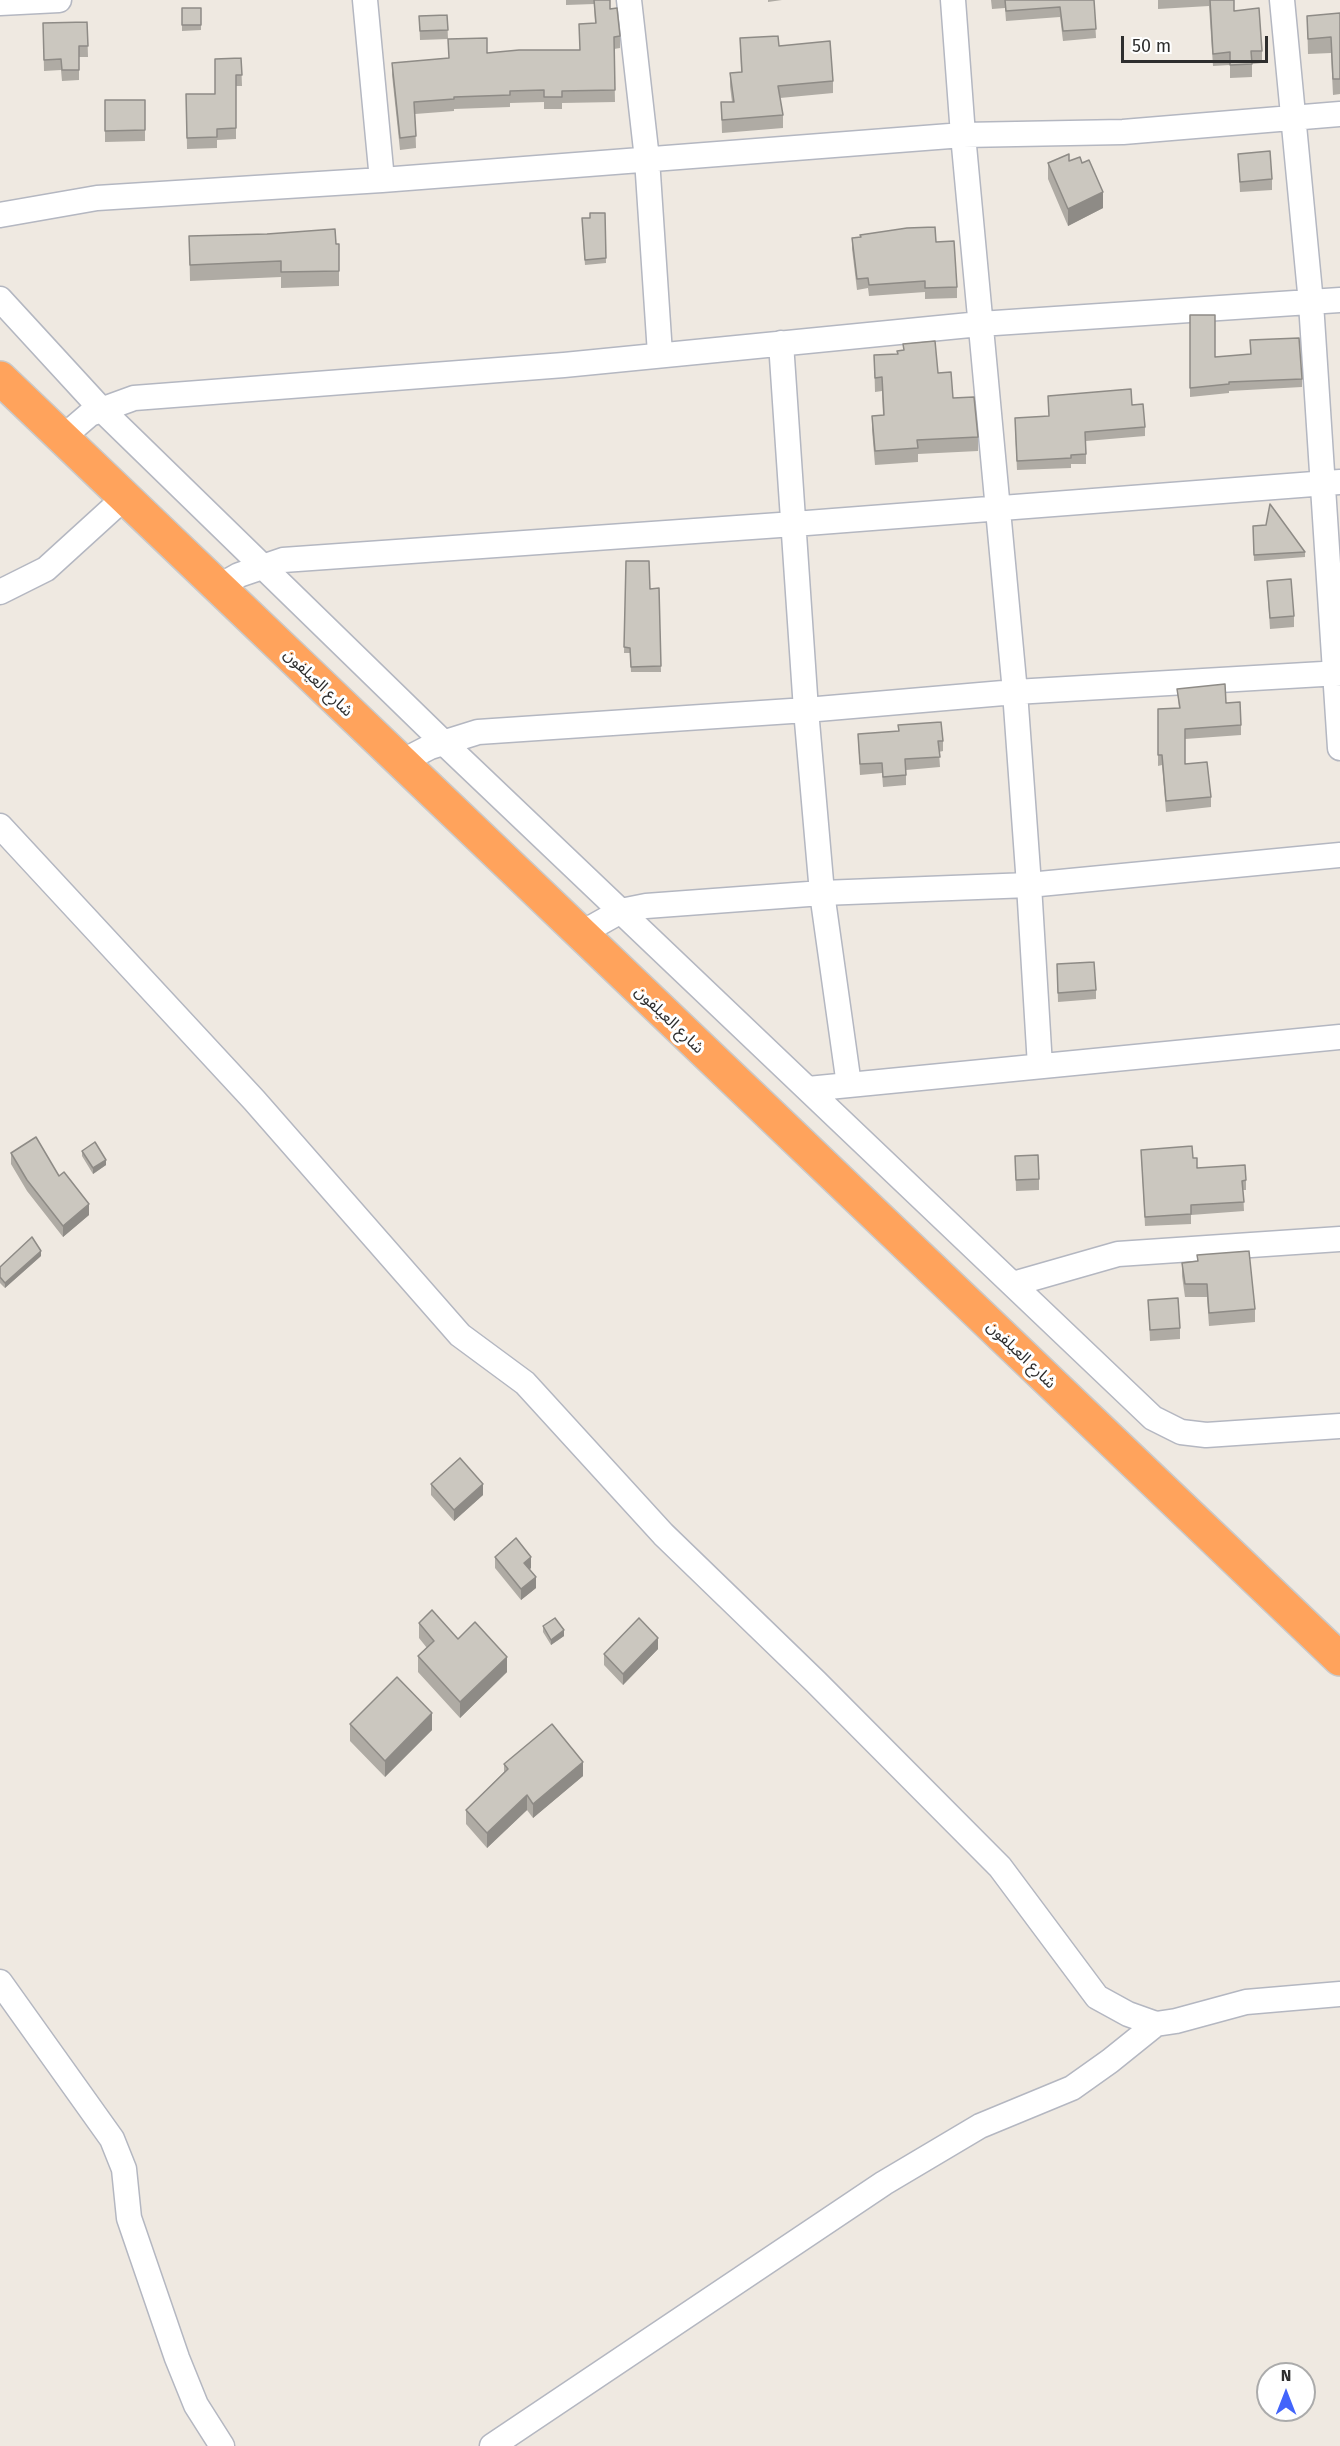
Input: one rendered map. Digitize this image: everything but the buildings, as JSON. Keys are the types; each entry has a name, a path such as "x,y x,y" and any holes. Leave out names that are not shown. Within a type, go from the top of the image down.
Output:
{"highway":[{"name":"شارع العيلفون","path":"0,378 1340,1659"}],"street":[{"path":"0,3 59,0"},
{"path":"365,0 382,180"},
{"path":"629,0 647,159 660,354"},
{"path":"953,0 963,135 1015,692 1040,1066"},
{"path":"1282,0 1331,482 1340,748"},
{"path":"0,215 97,198 382,180 963,135 1123,132 1340,114"},
{"path":"0,299 102,410 444,743 1141,1408 1166,1426 1193,1434 1340,1426"},
{"path":"62,438 90,414 134,398 564,365 980,324 1340,300"},
{"path":"781,344 806,710 822,893 849,1084"},
{"path":"218,587 261,565 283,560 794,524 1331,482"},
{"path":"0,592 46,569 62,557 124,498"},
{"path":"401,762 430,747 478,732 806,710 1015,692 1337,674"},
{"path":"0,825 254,1100 460,1335 525,1383 663,1534 816,1682 1000,1867 1097,1996 1128,2014 1156,2024 1176,2021 1246,2002 1340,1994"},
{"path":"580,934 621,911 646,906 822,893 1029,885 1340,855"},
{"path":"808,1089 1340,1037"},
{"path":"1013,1284 1118,1254 1340,1239"},
{"path":"0,1982 112,2139 124,2169 129,2218 177,2358 196,2405 222,2446"},
{"path":"492,2446 884,2183 980,2126 1072,2088 1156,2024"}]}
